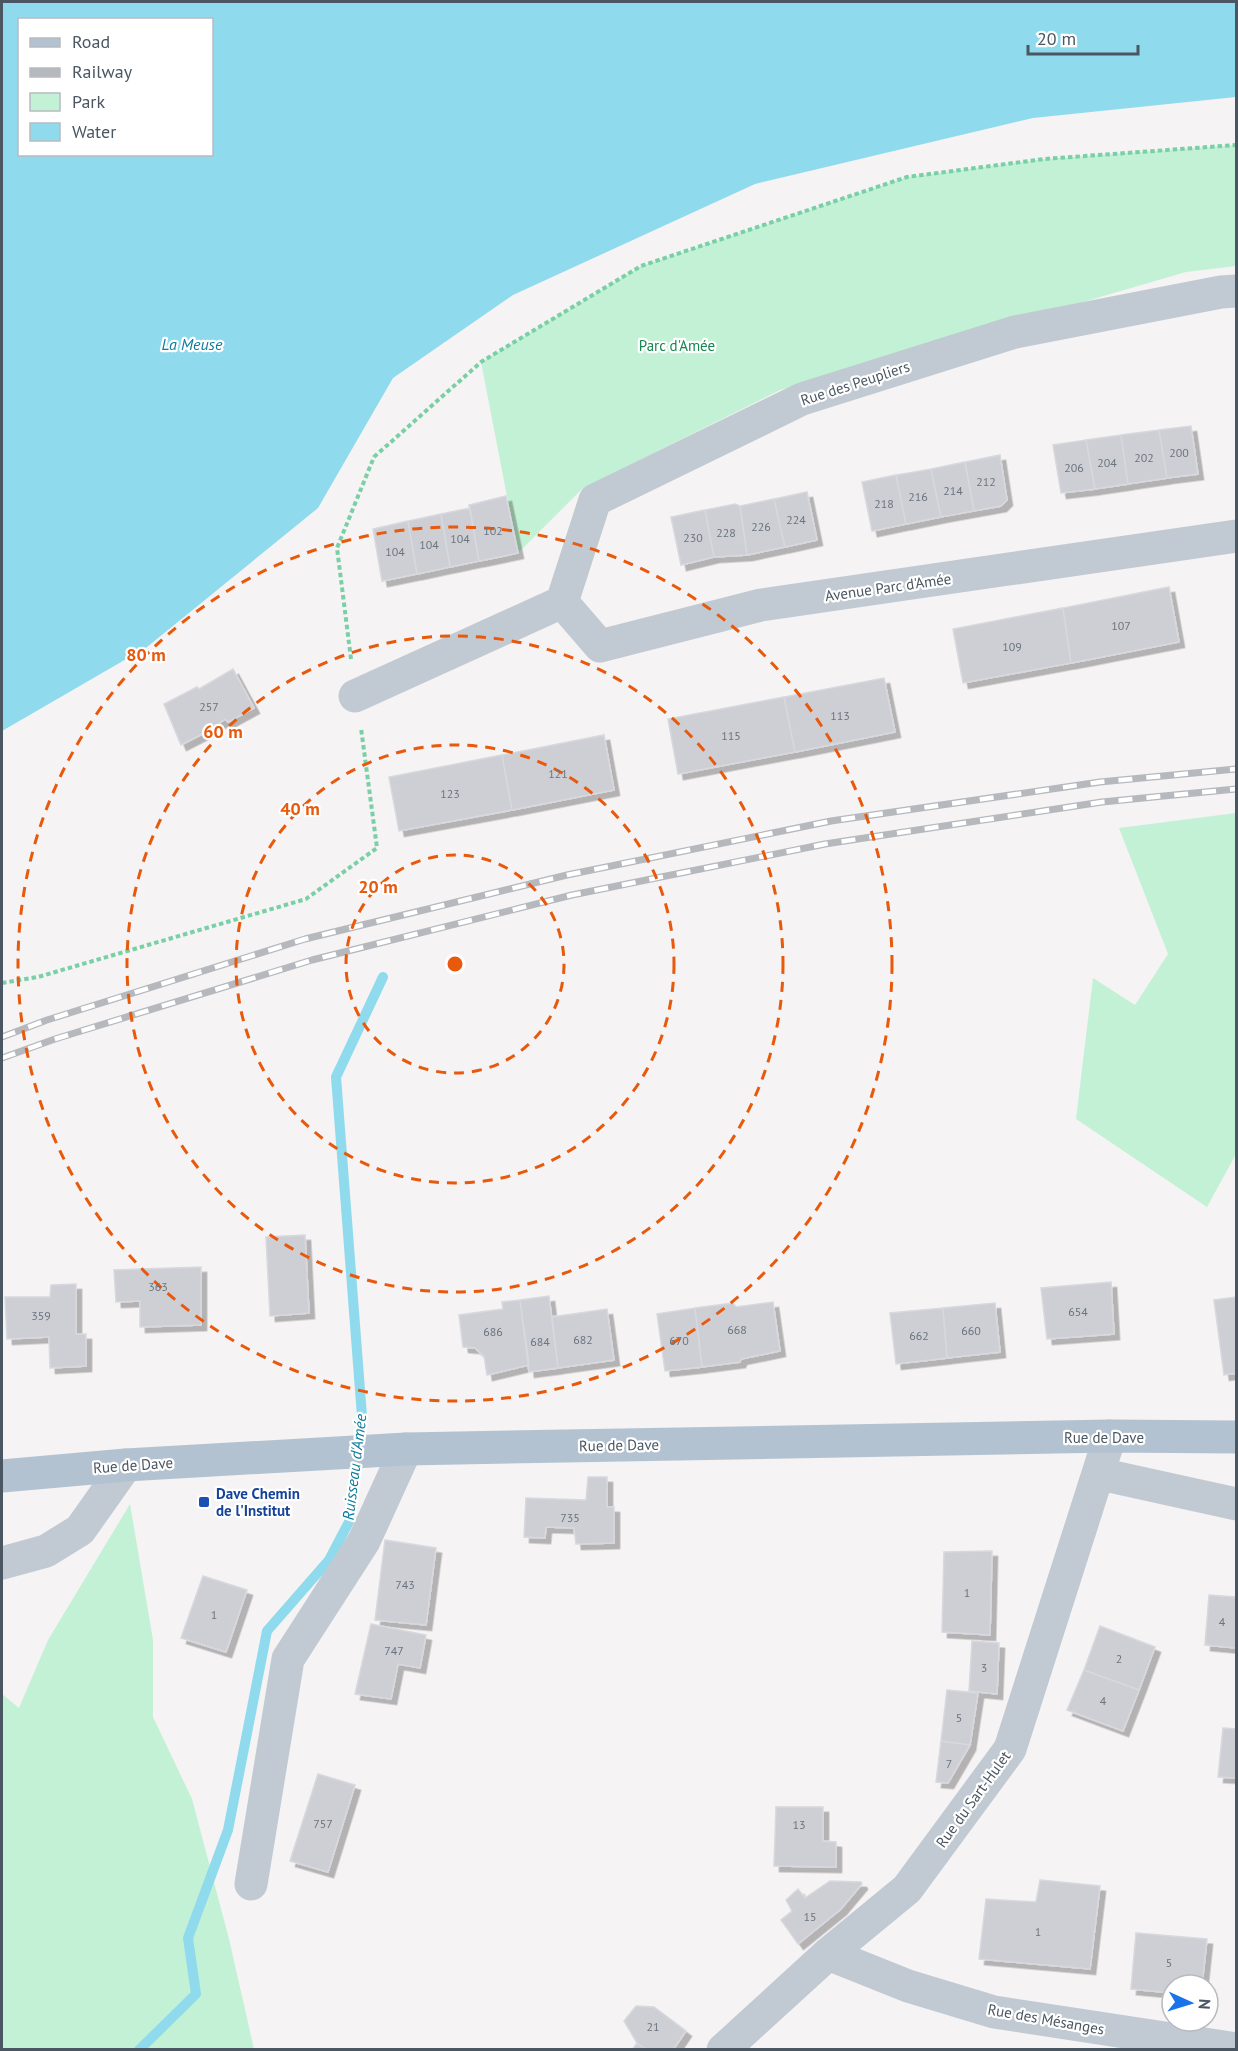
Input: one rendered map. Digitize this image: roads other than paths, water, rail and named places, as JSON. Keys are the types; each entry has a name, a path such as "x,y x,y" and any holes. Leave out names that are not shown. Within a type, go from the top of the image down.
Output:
{"main road":[{"name":"Rue de Dave","path":"2,1476 126,1465 406,1449 1110,1436 1236,1437"}],"street":[{"name":"Rue des Peupliers","path":"562,602 595,500 802,399 1016,332 1236,291"},
{"name":"Avenue Parc d'Amée","path":"562,602 600,646 761,605 1236,536"},
{"path":"355,696 562,602"},
{"name":"Rue du Sart-Hulet","path":"723,2049 828,1954 907,1889 1010,1749 1100,1474 1110,1436"},
{"path":"251,1884 288,1659 364,1541 406,1449"},
{"path":"2,1563 46,1551 80,1530 126,1465"},
{"path":"1100,1474 1236,1504"},
{"name":"Rue des Mésanges","path":"828,1954 908,1986 994,2012 1236,2049"}],"water":[{"name":"La Meuse","path":"2,2 1236,2 1236,97 1033,118 755,184 513,295 393,378 318,508 147,647 2,731"}],"waterway":[{"name":"Ruisseau d'Amée","path":"139,2050 196,1994 188,1938 228,1830 267,1631 329,1560 350,1520 362,1416 336,1077 383,977"}],"railway":[{"path":"2,1037 47,1020 305,939 567,875 831,821 1100,782 1236,769"},
{"path":"2,1058 55,1039 312,960 572,895 825,844 1102,802 1236,789"}],"place":[{"name":"Dave Chemin de l'Institut","path":"204,1502"}],"park label":[{"name":"Parc d'Amée","path":"677,345"}]}
